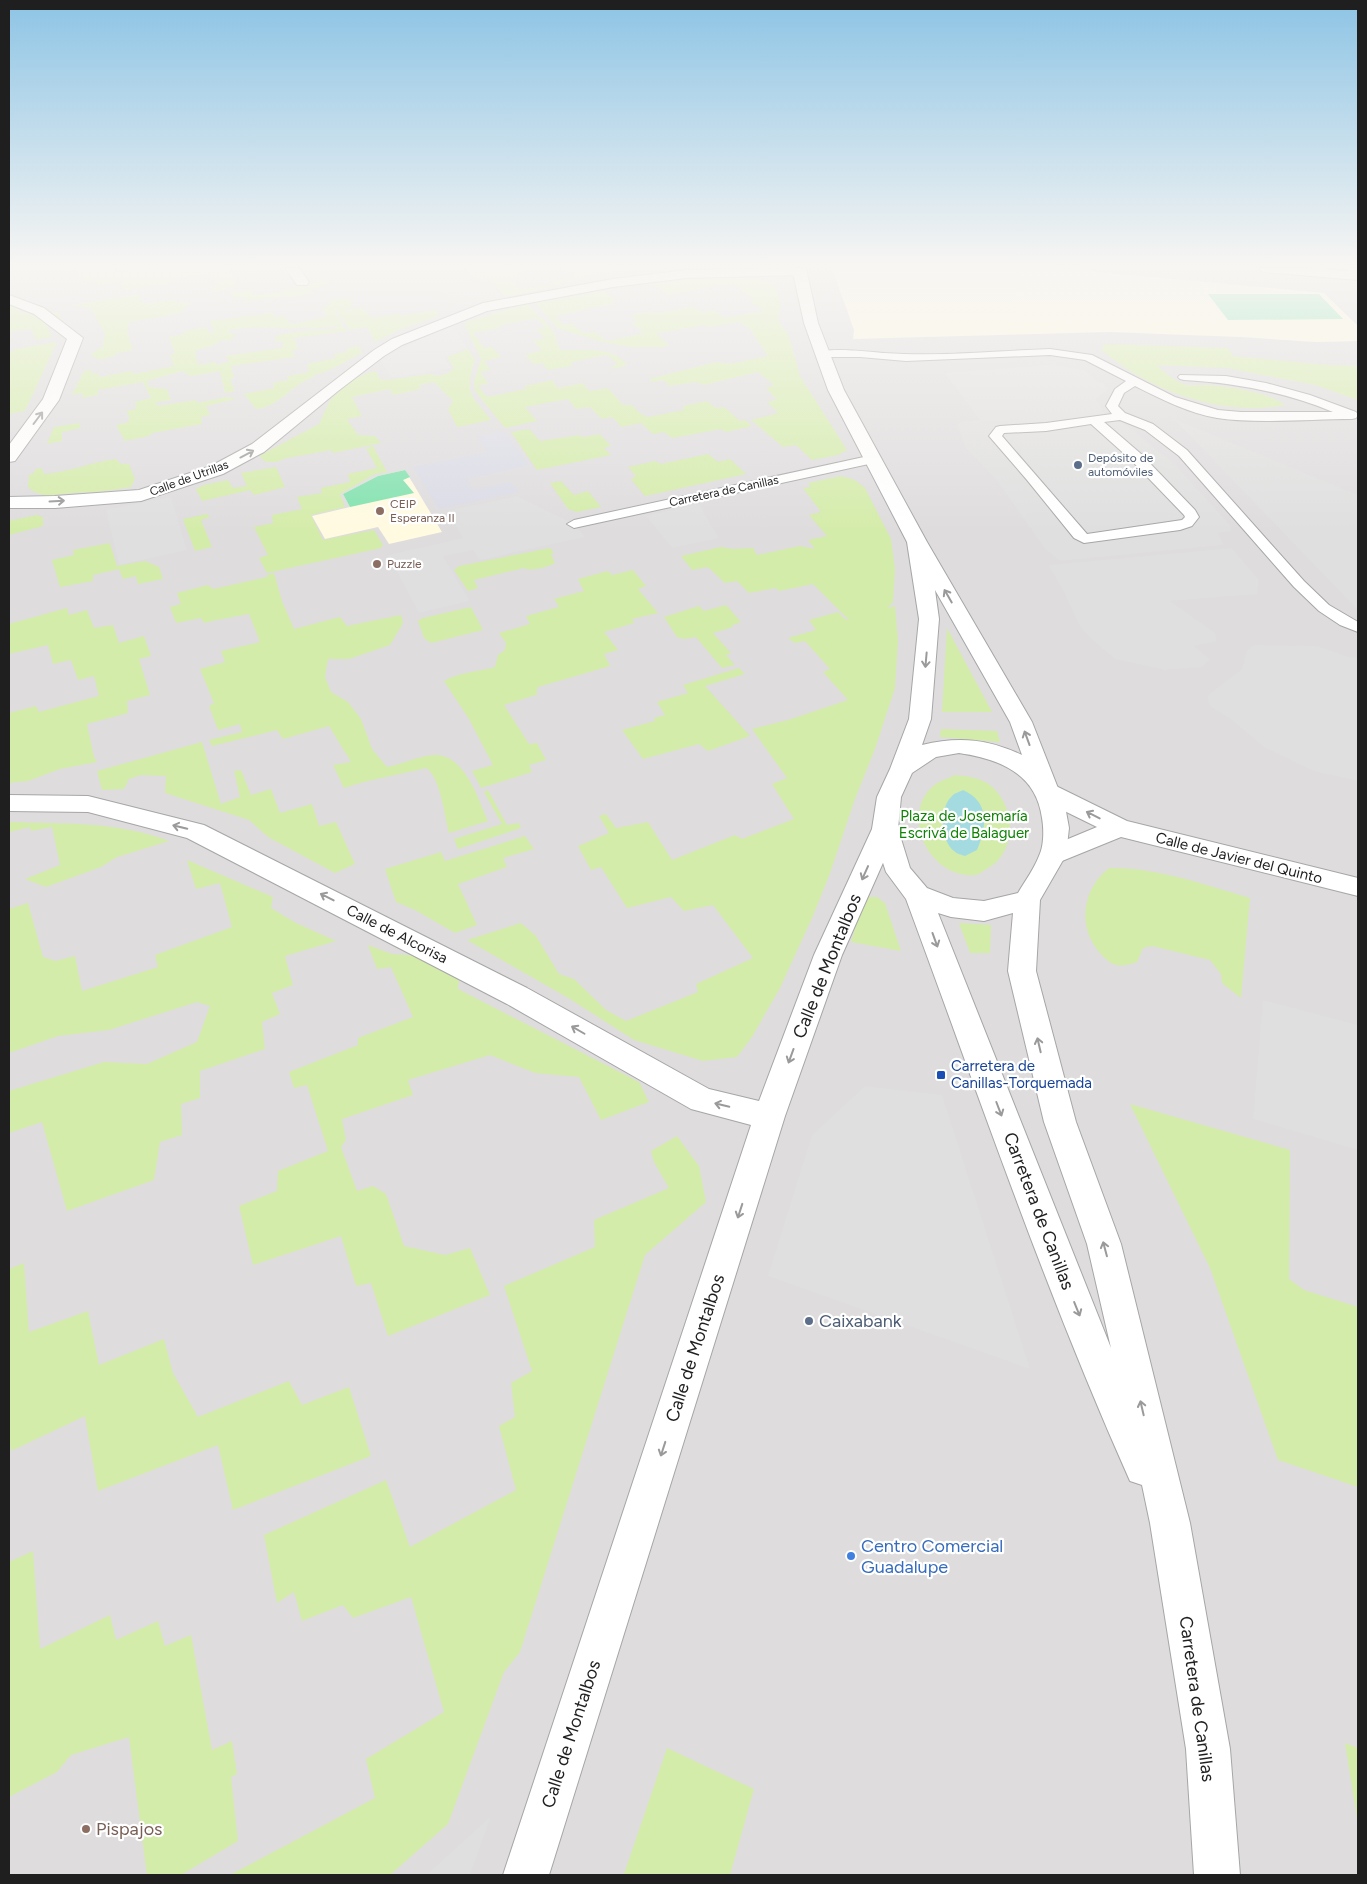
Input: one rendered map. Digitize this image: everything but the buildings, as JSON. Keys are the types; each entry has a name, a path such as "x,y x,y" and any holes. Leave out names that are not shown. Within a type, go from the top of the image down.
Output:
{"street":[{"path":"9,458 51,400 68,356"},
{"name":"Calle de Utrillas","path":"9,503 55,502 141,495 217,470 258,448 375,356"},
{"path":"823,356 836,390 917,542 1021,722 1053,806 1056,828 1053,855 1027,900 984,912 951,907 918,894 899,872 885,829 889,797 902,769 920,718 929,619 917,542"},
{"path":"902,769 929,751 959,746 993,751 1020,764 1045,788"},
{"name":"Calle de Javier del Quinto","path":"1045,788 1119,828 1358,887"},
{"name":"Calle de Alcorisa","path":"9,803 88,804 195,830 517,996 702,1100 769,1116"},
{"path":"1053,855 1119,828"},
{"name":"Calle de Montalbos","path":"526,1875 769,1116 828,955 885,829"},
{"name":"Carretera de Canillas","path":"918,894 1053,1248 1115,1404 1170,1523"},
{"name":"Carretera de Canillas","path":"1027,900 1022,971 1060,1122 1104,1244 1170,1523 1208,1749 1217,1875"}],"lane":[{"path":"882,356 906,358 956,356"},
{"path":"1088,356 1171,400 1217,414 1240,416 1355,416"},
{"path":"1184,377 1219,377 1264,385 1313,399 1355,416"},
{"path":"1136,381 1119,391 1112,406 1121,416 1149,427 1183,453 1299,584 1324,608 1345,622 1358,627"},
{"path":"1095,421 1135,456 1190,513 1192,517 1187,524 1084,539 995,436 1000,430 1095,421 1121,416"},
{"name":"Carretera de Canillas","path":"574,524 873,459"}],"shaded area":[{"path":"9,356 1358,356 1358,1875 9,1875"},
{"path":"386,356 447,356 444,357 451,368 392,378 380,359"},
{"name":"Depósito de automóviles","path":"1049,365 1085,370 1096,381 1103,383 1108,389 1096,399 1105,415 1126,425 1173,463 1230,525 1231,531 1218,533 1224,545 1060,561 1045,549 996,479 966,448 957,425 961,422 980,420 945,373"},
{"path":"1174,419 1358,495 1358,610"},
{"path":"504,431 529,465 466,479 473,490 511,482 518,492 439,509 413,467 488,452 477,437"},
{"name":"CEIP Esperanza II","path":"405,470 442,532 389,544 378,527 325,539 312,516 350,507 343,494 378,476"},
{"path":"517,496 574,524 585,537 480,560 473,550 443,556 470,601 419,613 388,555 463,538 447,511"},
{"path":"171,497 187,550 119,565 106,510"},
{"path":"699,504 719,538 672,548 646,516"},
{"path":"1232,548 1259,580 1257,594 1170,601 1215,633 1217,641 1194,646 1210,659 1202,667 1165,670 1115,659 1090,638 1079,625 1063,590 1048,565"},
{"path":"1254,645 1317,646 1349,657 1358,658 1358,781 1314,771 1265,748 1232,720 1210,706 1207,696 1242,669 1247,650"},
{"path":"1263,1000 1358,1025 1358,1150 1253,1119"},
{"path":"865,1086 942,1095 1030,1369 768,1276 812,1135"},
{"path":"491,1816 470,1875 426,1875"}],"green space":[{"path":"9,356 51,356 25,411 9,414"},
{"path":"92,356 115,356 100,360"},
{"path":"170,356 196,356 198,365 215,362 217,365 229,362 227,356 295,357 231,366 234,378 230,379 235,391 225,393 220,371 191,376 182,371 147,381 149,387 167,389 171,400 156,402 158,406 196,400 197,403 227,397 236,399 206,406 210,415 201,417 202,424 152,433 149,436 125,441 116,425 129,422 129,416 126,411 136,409 135,402 151,398 143,382 98,390 98,395 82,398 83,393 72,395 84,371 92,370 92,374 97,373 100,377 131,371 134,374 174,366"},
{"path":"335,356 356,356 314,375 272,404 264,407 256,409 244,394 274,388 273,383 289,380 287,376 309,372 307,364 336,358"},
{"path":"472,356 475,360 470,380 471,393 491,420 457,427 448,409 453,401 434,382 419,385 421,389 393,395 390,389 352,397 362,416 347,419 358,435 375,436 381,443 333,453 331,450 287,458 276,462 266,462 259,456 319,424 330,400 352,380 371,372 377,372 379,379 388,380 429,374 439,376 448,373 454,368 447,357"},
{"path":"480,356 501,357 484,361 490,370 480,372 488,383 478,386 487,397 526,389 525,386 552,380 558,388 583,383 589,391 608,388 623,405 632,405 641,414 648,417 684,410 683,406 707,401 716,408 724,407 740,421 745,420 752,426 726,432 721,429 672,438 664,432 653,434 641,423 622,427 612,417 602,419 590,407 576,409 568,399 525,407 537,421 505,428 475,391 474,382 481,359"},
{"path":"526,356 602,356 571,362 572,366 548,370 542,363 534,364"},
{"path":"608,356 617,356 627,365 613,369 611,367 617,365"},
{"path":"768,356 794,356 800,376 847,450 838,455 812,460 796,445 783,447 751,420 778,413 767,402 777,400 766,388 774,385 758,372 704,385 696,382 669,386 664,380 652,382 649,379 716,362 730,364"},
{"path":"1110,356 1233,356 1358,366 1358,400 1315,385 1227,368 1157,365 1166,374 1182,384 1209,385 1249,391 1278,400 1285,405 1261,408 1211,404 1163,388 1120,364"},
{"path":"80,423 80,428 62,432 62,441 47,444 54,427"},
{"path":"529,429 540,441 600,434 611,446 604,448 611,455 537,470 511,432"},
{"path":"373,446 387,472 375,474 340,494 345,507 311,515 323,540 374,530 383,545 381,548 267,573 259,558 268,555 254,527 273,523 272,515 302,509 297,497 322,493 321,488 350,482 348,474 377,468 366,448"},
{"path":"708,454 718,462 730,459 746,474 645,496 631,479 636,476 628,467 655,461 661,464"},
{"path":"116,459 121,464 129,464 135,479 131,487 44,495 28,487 29,475 35,472 35,469 42,468 44,474 53,473"},
{"path":"276,467 285,487 254,495 250,490 202,501 196,489 204,485 228,480 233,488 247,486 241,473"},
{"path":"405,470 410,477 403,480 414,493 350,507 343,494 378,476"},
{"path":"841,476 855,480 865,488 891,539 895,569 893,602 887,608 895,606 898,641 895,688 829,876 780,988 752,1037 737,1057 703,1061 634,1040 570,999 467,940 521,923 536,936 559,974 574,979 606,1010 626,1021 698,992 696,984 753,958 713,905 684,911 671,897 627,908 601,867 591,870 578,846 609,833 599,816 606,814 616,828 648,822 672,860 735,835 742,839 794,819 772,784 787,778 752,729 788,720 848,700 823,672 830,669 805,641 795,643 788,638 816,630 809,620 838,612 846,620 853,618 848,619 813,584 779,591 776,588 749,593 737,581 725,583 708,567 692,570 681,556 721,547 732,549 753,548 757,555 800,546 815,549 808,540 827,536 809,515 821,512 803,488 811,487 808,483"},
{"path":"561,481 574,495 588,491 601,507 577,512 568,509 550,483"},
{"path":"207,514 210,517 201,520 212,547 195,551 183,519"},
{"path":"37,515 43,517 43,526 9,535 9,521"},
{"path":"110,543 117,566 145,561 159,567 163,579 138,584 136,576 123,579 119,569 93,575 93,581 60,587 52,560 74,555 73,550"},
{"path":"550,548 554,553 551,554 555,563 540,569 524,568 474,580 478,588 468,591 454,570 459,566"},
{"path":"633,570 646,586 638,589 658,613 632,619 634,623 604,632 618,650 604,654 610,666 538,687 536,693 539,694 504,705 529,744 537,743 546,760 529,765 532,772 481,788 472,771 493,765 469,719 444,681 462,674 495,667 498,655 505,650 506,643 499,633 530,624 526,616 559,607 554,599 584,591 578,579 608,571 612,575"},
{"path":"274,573 282,601 294,629 340,617 347,626 401,615 403,623 390,645 349,659 328,659 325,677 331,692 348,702 361,719 372,749 387,767 425,756 437,755 456,763 470,781 488,821 449,833 435,779 426,768 344,788 333,765 351,762 329,726 283,739 277,730 212,746 209,740 242,732 240,724 218,730 209,706 214,703 200,669 225,662 221,651 260,642 249,614 204,623 201,618 176,623 170,607 181,604 177,593 208,585 213,589 267,577 267,575"},
{"path":"726,605 741,622 732,625 733,627 713,633 731,653 726,655 735,665 722,668 696,637 684,639 677,637 664,617 699,606 704,611"},
{"path":"471,607 483,630 431,643 424,638 418,621 423,618"},
{"path":"67,608 69,615 87,610 94,628 113,625 119,643 144,636 151,656 139,659 150,695 127,701 128,713 87,724 94,757 97,762 60,769 28,781 9,783 9,713 36,706 39,712 99,696 94,676 78,680 71,660 53,664 48,645 9,654 9,624"},
{"path":"947,628 992,712 942,712"},
{"path":"739,668 745,674 705,686 750,736 708,751 699,744 643,759 622,730 655,721 654,718 665,715 657,702 688,693 683,685"},
{"path":"941,729 997,731 1000,742 940,737"},
{"path":"202,742 221,804 240,797 234,771 241,770 251,795 271,789 280,813 312,804 319,826 336,822 355,864 335,873 268,837 249,820 165,793 166,776 141,775 129,779 124,789 102,790 97,771"},
{"name":"Plaza de Josemaría Escrivá de Balaguer","path":"955,775 978,779 992,786 1006,806 1010,822 1009,838 1004,851 996,862 977,875 958,873 944,866 932,855 923,841 919,825 919,810 925,795 937,783"},
{"path":"488,790 507,825 519,823 521,828 458,849 454,839 502,824 484,792"},
{"path":"9,822 110,827 130,830 169,841 117,857 101,867 46,887 25,879 60,865 52,827 31,831 30,827 9,832"},
{"path":"525,836 534,849 503,858 507,867 458,884 477,925 455,933 415,910 396,902 385,869 441,852 445,861"},
{"path":"187,860 273,897 271,908 296,923 336,941 285,956 293,985 272,993 280,1014 262,1022 265,1049 200,1071 200,1098 181,1104 182,1135 160,1142 154,1180 67,1211 42,1122 9,1133 9,1091 104,1062 147,1064 197,1042 210,1006 197,1002 109,1030 58,1036 9,1053 9,909 28,903 43,957 56,961 75,956 82,991 158,967 155,955 232,927 220,883 196,889"},
{"path":"1109,868 1145,870 1250,898 1241,998 1222,983 1221,974 1210,960 1152,946 1143,948 1137,962 1131,964 1116,965 1104,958 1093,943 1088,932 1086,909 1088,897 1093,886"},
{"path":"868,897 877,897 885,903 901,951 851,942 863,901"},
{"path":"959,923 991,925 990,953 970,953"},
{"path":"368,945 392,954 421,956 459,980 458,989 639,1082 649,1102 601,1120 579,1077 535,1073 490,1055 408,1080 413,1095 342,1119 346,1140 341,1147 357,1191 373,1186 386,1194 404,1246 445,1255 470,1248 490,1295 388,1336 371,1283 356,1286 341,1236 253,1265 239,1206 277,1191 278,1171 328,1151 307,1085 294,1088 289,1072 358,1045 358,1038 413,1017 391,967 377,969"},
{"path":"1130,1104 1290,1150 1289,1279 1304,1290 1358,1307 1358,1487 1278,1460 1210,1268"},
{"path":"677,1136 699,1166 706,1202 645,1255 520,1652 504,1672 448,1824 390,1875 230,1875 375,1798 366,1759 444,1712 411,1597 353,1618 343,1605 302,1621 294,1592 277,1603 264,1535 386,1480 410,1547 516,1490 499,1426 515,1417 511,1383 532,1371 504,1286 595,1247 594,1220 669,1188 654,1162 651,1151"},
{"path":"24,1263 29,1332 88,1311 99,1365 164,1339 173,1373 198,1417 289,1381 302,1405 349,1387 371,1456 233,1510 218,1445 98,1491 85,1416 11,1451 9,1436 9,1269"},
{"path":"33,1551 40,1649 110,1615 116,1640 158,1621 165,1646 191,1635 212,1750 232,1741 237,1774 231,1777 238,1841 181,1875 147,1875 129,1737 71,1755 57,1772 9,1797 9,1562"},
{"path":"1345,1743 1358,1748 1358,1825"},
{"path":"667,1748 754,1789 730,1875 624,1874"}],"water":[{"path":"963,790 978,801 984,816 983,833 977,850 965,856 957,853 949,846 943,824 943,816 948,801 953,795"}],"place":[{"name":"Depósito de automóviles","path":"1078,465"},
{"name":"CEIP Esperanza II","path":"380,511"},
{"name":"Puzzle","path":"377,564"},
{"name":"Carretera de Canillas-Torquemada","path":"941,1075"},
{"name":"Caixabank","path":"809,1321"},
{"name":"Centro Comercial Guadalupe","path":"851,1556"},
{"name":"Pispajos","path":"86,1829"}]}
